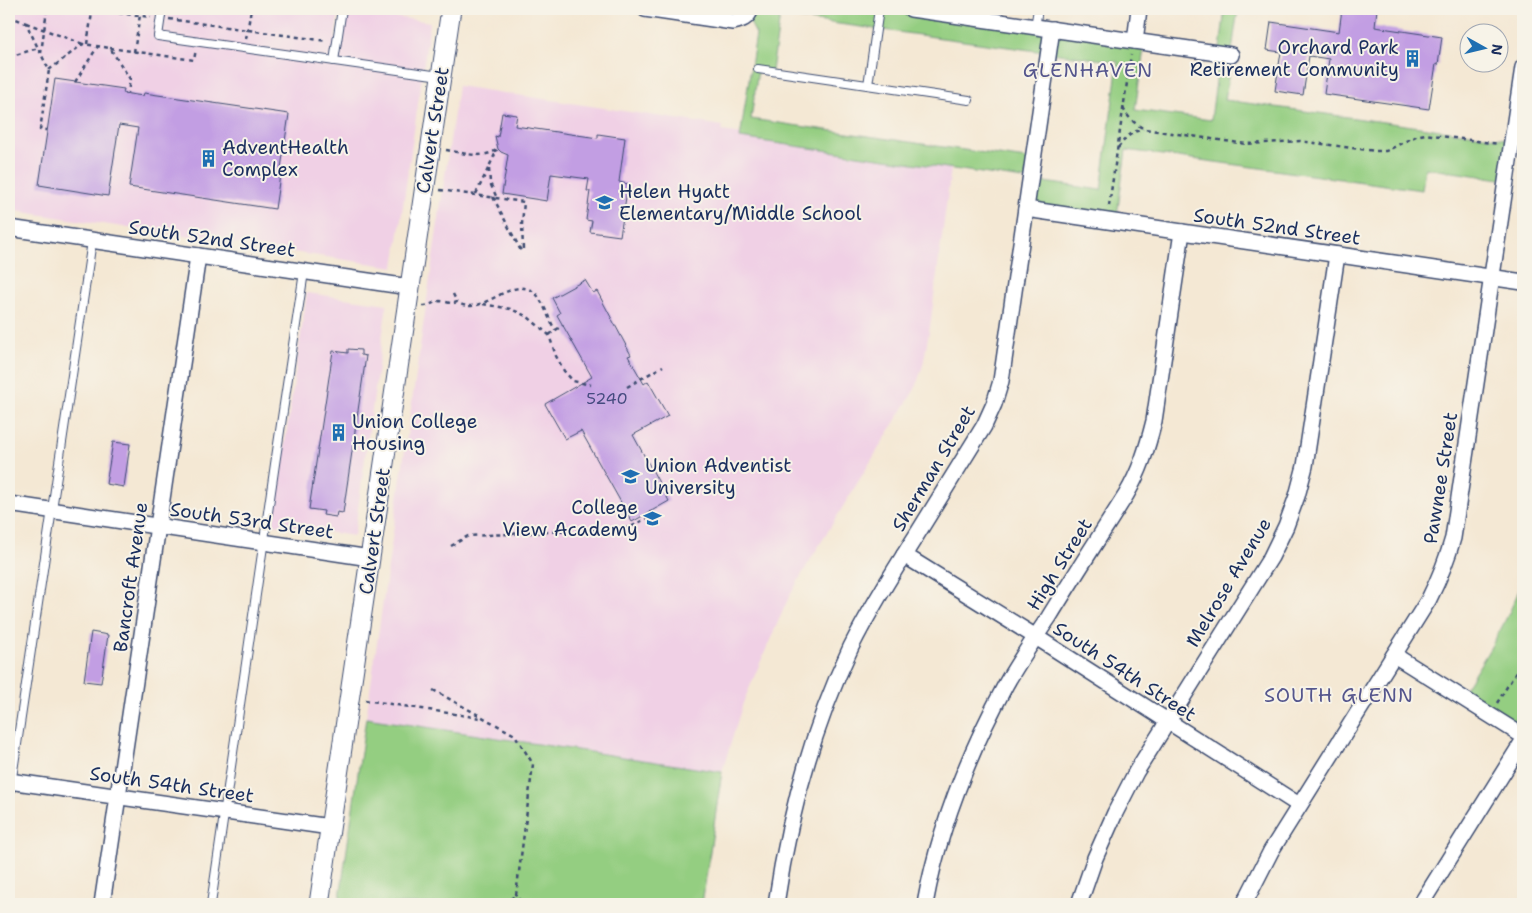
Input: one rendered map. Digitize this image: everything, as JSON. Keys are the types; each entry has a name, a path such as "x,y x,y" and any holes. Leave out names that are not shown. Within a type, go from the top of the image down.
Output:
{"street":[{"name":"Calvert Street","path":"319,904 451,9"},
{"path":"645,9 733,22 741,20 749,13"},
{"path":"911,9 946,11 1052,29 1133,47 1231,55"},
{"path":"1133,47 1140,9"},
{"name":"Sherman Street","path":"776,904 788,833 799,786 814,736 851,647 904,555 984,426 994,404 1001,380 1052,29"},
{"name":"Pawnee Street","path":"1244,904 1271,851 1429,599 1446,561 1453,538 1523,67"},
{"name":"South 52nd Street","path":"1026,209 1523,282"},
{"name":"South 52nd Street","path":"9,228 409,287"},
{"name":"High Street","path":"925,904 938,848 967,765 986,723 1007,683 1137,475 1154,421 1182,232"},
{"name":"Melrose Avenue","path":"1079,904 1095,858 1136,772 1271,557 1286,526 1305,466 1337,254"},
{"name":"Bancroft Avenue","path":"102,904 198,256"},
{"name":"South 53rd Street","path":"9,504 370,558"},
{"name":"South 54th Street","path":"904,555 1299,805"},
{"path":"1394,655 1523,736"},
{"path":"1421,904 1523,741"},
{"name":"South 54th Street","path":"10,781 330,827"}],"lane":[{"path":"162,9 158,36 440,76"},
{"path":"334,61 342,9"},
{"path":"868,85 879,9"},
{"path":"1035,27 1038,9"},
{"path":"758,69 969,100"},
{"path":"9,798 10,781 92,241"},
{"path":"211,904 304,272"}],"path":[{"path":"41,54 47,9"},
{"path":"134,52 141,9"},
{"path":"245,48 251,9"},
{"path":"95,10 337,42"},
{"path":"87,44 92,12"},
{"path":"9,16 83,44 134,52 194,60 198,42"},
{"path":"26,22 49,70 40,130 47,130"},
{"path":"49,70 83,44"},
{"path":"76,82 98,46"},
{"path":"1108,206 1133,47"},
{"path":"9,57 38,48"},
{"path":"110,48 130,79 128,93"},
{"path":"1123,108 1135,124 1144,129"},
{"path":"1117,150 1125,138 1134,131 1144,129 1246,144 1300,141 1374,151 1386,150 1416,136 1425,134 1512,144"},
{"path":"446,150 482,156 490,154 498,148 475,195"},
{"path":"424,188 475,195 495,198 524,202 522,224 523,250 521,251 495,198 490,183 489,167"},
{"path":"453,294 458,302 468,307 481,304 513,289 522,288 529,290 536,295 555,330"},
{"path":"423,306 438,302 455,304 458,302"},
{"path":"481,304 511,309 528,317 549,335 564,372 573,381 591,385"},
{"path":"549,335 563,325"},
{"path":"626,387 663,366"},
{"path":"451,546 468,536 629,528 652,515 650,512"},
{"path":"1497,702 1523,661"},
{"path":"433,690 515,736 533,764 516,895 522,904"},
{"path":"365,700 484,719"},
{"path":"504,904 516,895"}],"shaded area":[{"path":"9,9 339,9 335,38 343,39 347,10 430,22 394,267 9,210"},
{"name":"Union Adventist University","path":"458,86 723,126 722,131 741,134 741,138 951,169 930,326 923,365 915,389 788,599 743,703 721,775 702,904 339,904"},
{"path":"307,293 387,304 354,536 273,524"}],"green space":[{"path":"751,9 911,9 1145,42 1135,110 1211,120 1225,9 1238,9 1225,100 1513,140 1507,180 1425,168 1422,190 1126,150 1116,223 1026,209 1030,180 740,138 756,34 747,17","holes":["780,16 1118,62 1101,190 1030,180 1033,160 751,119 758,70 772,71"]},
{"path":"1523,580 1523,705 1510,728 1460,696 1495,640"},
{"path":"366,718 722,772 702,904 339,904"}],"building":[{"name":"Orchard Park Retirement Community","path":"1342,9 1377,9 1375,27 1442,37 1429,109 1324,94 1329,59 1309,56 1303,95 1275,91 1281,52 1267,50 1271,22 1339,32"},
{"name":"AdventHealth Complex","path":"55,79 124,89 123,93 143,96 144,93 289,114 275,209 129,187 138,128 119,125 108,196 39,185"},
{"name":"Helen Hyatt Elementary/Middle School","path":"502,113 517,115 515,126 598,138 598,134 625,138 619,182 628,184 620,236 590,232 592,221 586,220 590,191 587,191 589,179 551,174 547,201 502,194 508,155 498,149 495,136 498,137"},
{"name":"College View Academy","path":"585,280 593,293 597,291 631,355 628,356 644,384 648,381 668,416 633,435 669,501 632,522 581,431 565,439 545,404 592,377 557,315 560,313 552,298"},
{"name":"Union College Housing","path":"348,349 361,350 361,355 366,356 343,513 337,512 336,517 323,515 324,511 309,509 333,351 348,353"},
{"path":"113,442 130,444 124,487 106,484"},
{"path":"91,632 108,635 101,683 84,681"}],"place":[{"name":"Orchard Park Retirement Community","path":"1413,58"},
{"name":"AdventHealth Complex","path":"208,158"},
{"name":"Helen Hyatt Elementary/Middle School","path":"605,202"},
{"name":"Union College Housing","path":"338,432"},
{"name":"Union Adventist University","path":"631,476"},
{"name":"College View Academy","path":"652,518"}],"district":[{"name":"GLENHAVEN","path":"1088,70"},
{"name":"SOUTH GLENN","path":"1339,695"}]}
